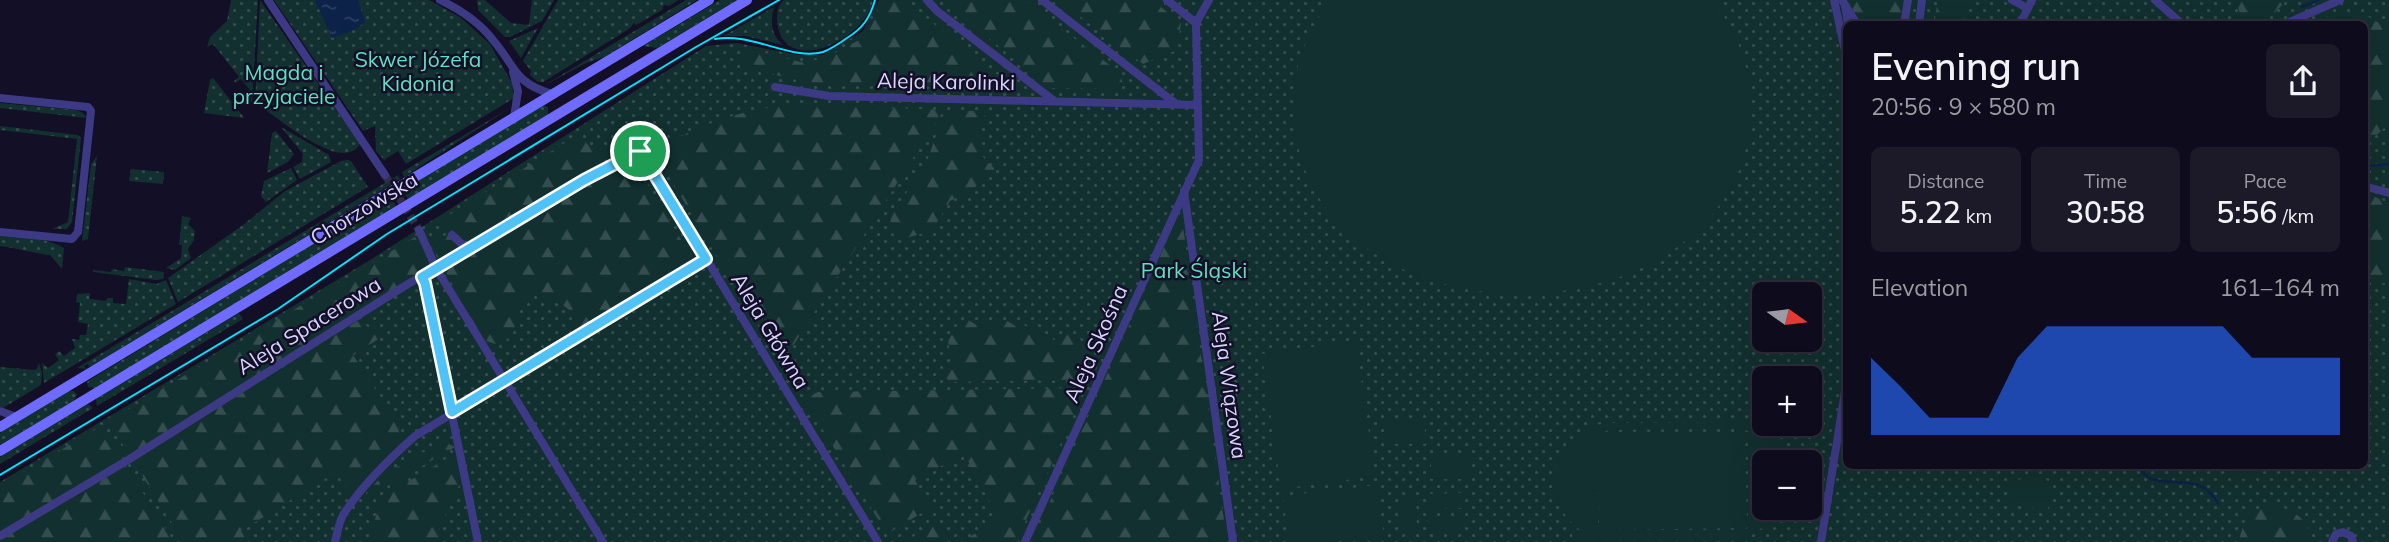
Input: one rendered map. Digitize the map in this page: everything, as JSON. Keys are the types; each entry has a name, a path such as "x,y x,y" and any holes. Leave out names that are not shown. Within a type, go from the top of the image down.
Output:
{"main road":[{"name":"Chorzowska","path":"0,427 709,0"},
{"name":"Chorzowska","path":"0,451 747,0"},
{"path":"629,47 651,58"},
{"path":"595,68 606,85"},
{"path":"552,94 564,111"},
{"path":"76,381 86,399"}],"street":[{"path":"268,0 385,175"},
{"path":"440,0 461,11 484,29 512,69 528,86 552,94"},
{"path":"927,0 937,11 1055,101"},
{"path":"1041,0 1175,104"},
{"path":"1167,0 1196,23"},
{"path":"1196,105 1196,23 1209,0"},
{"path":"1834,0 1843,41"},
{"path":"1904,21 1908,0"},
{"path":"1919,21 1922,0"},
{"path":"2012,0 2029,4 2021,21"},
{"path":"2154,0 2178,21"},
{"path":"2292,21 2340,0"},
{"path":"1843,2 1846,21"},
{"path":"1843,2 1856,21"},
{"path":"512,69 518,91 514,117"},
{"name":"Aleja Karolinki","path":"775,87 829,96 1196,105"},
{"path":"0,99 88,107 92,111 78,232 72,239 0,232"},
{"name":"Aleja Skośna","path":"1025,542 1199,160 1196,105"},
{"name":"Aleja Główna","path":"633,138 878,542"},
{"name":"Aleja Spacerowa","path":"0,536 128,460 467,249 584,180 640,151"},
{"path":"2368,187 2389,193"},
{"name":"Aleja Wiązowa","path":"1184,190 1233,542"},
{"path":"419,230 436,268 603,542"},
{"path":"453,235 467,249"},
{"path":"335,542 342,518 369,481 415,436 706,259"},
{"path":"422,277 478,542"},
{"path":"1821,542 1843,404"},
{"path":"0,411 16,417"},
{"path":"2332,542 2336,534 2343,532 2351,536 2353,542"}],"green space":[{"path":"231,0 258,0 252,103 245,95 250,90 241,79 235,83 239,77 213,44 207,47 210,37 227,21"},
{"name":"Magda i przyjaciele","path":"260,0 360,144 351,152 338,153 324,148 255,104"},
{"name":"Skwer Józefa Kidonia","path":"274,0 429,0 460,17 490,44 512,83 514,98 406,164 398,151 384,160 376,151 375,126 363,131"},
{"path":"477,0 485,0 511,23 529,25 532,0 554,0 542,21 505,37 478,10"},
{"path":"558,0 678,0 669,6 664,5 662,10 636,25 634,23 629,29 543,82 538,82 530,75 531,71 523,61"},
{"path":"686,0 697,0 604,57 586,63 543,86"},
{"path":"720,0 737,0 657,48 643,46"},
{"path":"784,0 873,0 867,15 855,29 824,48 807,51 792,48 782,37 777,16 779,6"},
{"name":"Park Śląski","path":"879,0 2389,0 2389,542 0,542 0,482 370,260 706,46 737,43 798,55 823,55 863,31"},
{"path":"882,0 904,0 1013,87 823,86 742,67 743,56 751,49 800,62 823,59 867,36"},
{"path":"942,0 1023,0 1119,72 1123,84 1117,89 1050,88"},
{"path":"1058,0 1152,0 1181,23 1177,50 1143,64"},
{"path":"1330,0 1713,0 1739,46 1748,76 1749,129 1739,170 1718,207 1674,249 1618,278 1555,292 1489,292 1425,278 1369,250 1325,207 1299,150 1293,110 1297,71 1309,35"},
{"path":"1848,0 1904,0 1900,21 1858,21"},
{"path":"1938,0 1967,0 1964,21 1934,21"},
{"path":"2234,0 2287,0 2266,21 2242,21"},
{"path":"774,7 772,28 783,45 745,36 723,36"},
{"path":"2340,12 2367,16 2389,29 2389,123 2378,134 2368,138 2368,21 2319,21"},
{"path":"538,28 521,58 509,41"},
{"path":"213,78 244,118 204,113 210,80"},
{"path":"0,103 76,110 87,118 0,108"},
{"path":"802,104 944,110 791,349 777,355 654,152 688,133 725,118 763,108"},
{"path":"543,105 548,107 548,115 408,199 403,190"},
{"path":"510,108 404,177 402,172"},
{"path":"953,111 987,111 977,128 982,139 978,149 994,168 994,172 969,192 950,201 936,224 924,233 906,238 897,237 890,231 892,216 923,169 938,131"},
{"path":"0,126 78,135 81,138 72,222 67,229 52,229 68,222 77,139 0,130"},
{"path":"281,127 329,155 331,162 300,179 293,167 302,162 303,154"},
{"path":"276,131 294,154 288,162 267,173 272,133"},
{"path":"579,134 588,144 598,149 622,146 627,150 475,240 466,241 443,224 441,220"},
{"path":"97,156 88,239 82,241 91,164"},
{"path":"631,157 694,261 582,330 575,328 569,310 563,305 553,302 539,291 528,292 523,298 510,336 495,344 484,340 444,268"},
{"path":"348,160 368,187 178,302 168,278 243,225 285,191 341,161"},
{"path":"291,168 297,180 266,202 261,196 264,181"},
{"path":"131,169 164,172 163,184 129,181"},
{"path":"398,175 400,179 90,367 87,364 84,366 86,369 77,368"},
{"path":"2368,194 2389,203 2389,284 2368,281"},
{"path":"391,197 396,206 95,388 88,387 87,382 91,379"},
{"path":"1181,212 1227,542 1032,542 1173,227"},
{"path":"182,216 191,218 188,224 195,231 194,240 188,249 191,258 175,270 166,268 181,258 182,245 179,245"},
{"path":"447,235 456,241 458,249 439,261 433,246 439,237"},
{"path":"0,236 57,244 64,248 62,269 50,255 0,246"},
{"path":"415,237 429,260 426,268 129,455 109,421"},
{"path":"125,267 164,272 163,279 93,272 111,272 112,269 124,271"},
{"path":"129,279 157,284 166,280 176,304 44,383 42,363 48,368 59,360 55,354 59,351 64,356 75,348 72,339 79,340 80,335 86,335 88,324 78,322 80,303 76,302 77,294 90,293 90,299 106,301 107,298 113,298 113,303 126,304"},
{"path":"239,313 243,319 97,406 96,399"},
{"path":"364,317 365,325 388,333 353,355 398,420 400,444 352,498 336,472 241,531 247,542 184,542 133,461"},
{"path":"968,320 975,324 989,321 998,324 1007,321 1019,328 1024,325 1047,334 1054,340 1070,333 1082,341 1090,380 948,382 943,367 957,360 950,349 950,335 959,324"},
{"path":"1356,341 1375,476 1281,489 1262,354"},
{"path":"39,363 41,385 3,408 0,407 0,367 36,370"},
{"path":"1086,388 1016,542 962,542 999,518 964,454 915,480 930,508 887,534 804,399 818,392"},
{"path":"69,391 74,391 77,395 73,401 0,445 0,433"},
{"path":"88,404 93,408 0,464 0,457"},
{"path":"1387,420 1425,420 1425,444 1387,444"},
{"path":"1741,422 1752,426 1752,436 1769,436 1781,450 1752,450 1752,520 1772,520 1765,527 1742,537 1758,538 1758,541 1573,542 1572,534 1584,533 1569,519 1559,504 1555,469 1561,453 1572,439 1587,429 1607,423","holes":["1731,428 1748,431 1749,528 1732,531 1613,533 1596,530 1594,433 1612,430"]},
{"path":"103,425 123,459 0,532 0,486"},
{"path":"1745,432 1747,528 1599,530 1597,434"},
{"path":"441,443 455,447 363,500 389,469 403,465 416,454 432,450"},
{"path":"458,452 463,477 446,513 437,542 368,542 382,497"},
{"path":"1431,454 1471,454 1471,479 1431,479"},
{"path":"126,466 174,542 0,542 0,540"},
{"path":"2219,469 2258,469 2252,482"},
{"path":"2035,475 2050,484 2047,512 2006,502 2011,482"},
{"path":"1377,485 1384,536 1326,542 1289,542 1283,496"},
{"path":"1463,493 1464,508 1430,509 1430,494"},
{"path":"1416,497 1417,531 1401,531 1401,498"},
{"path":"2268,505 2284,508 2298,515 2307,527 2309,542 2238,542 2249,509 2256,510"},
{"path":"1430,519 1464,519 1464,534 1431,534"},
{"path":"938,522 948,542 904,542"}],"water":[{"path":"315,0 358,0 365,22 356,29 332,38"}],"waterway":[{"path":"2302,7 2319,0"},
{"path":"2368,166 2389,164"},
{"path":"2141,469 2149,478 2158,481 2195,484 2204,488 2218,504"}],"tunnel":[{"path":"385,175 419,230"}],"tram line":[{"path":"0,475 278,309 387,234 696,47 779,0"},
{"path":"715,39 743,39 798,53 823,52 862,26 875,0"}],"route":[{"path":"640,151 706,259 452,412 422,277 584,180 640,151"}]}
